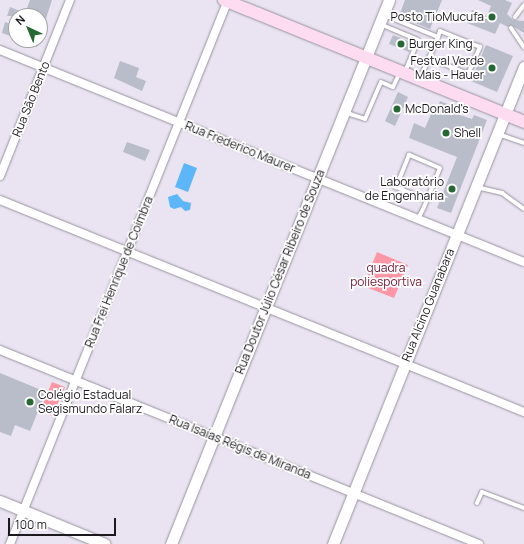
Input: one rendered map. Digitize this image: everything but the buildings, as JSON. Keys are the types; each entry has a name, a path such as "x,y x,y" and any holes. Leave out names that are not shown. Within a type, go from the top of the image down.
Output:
{"main road":[{"name":"Rua Doutor Júlio César Ribeiro de Souza","path":"171,544 389,0"},
{"path":"227,1 524,122"},
{"name":"Rua Alcino Guanabara","path":"333,544 524,67"},
{"path":"0,501 105,544"}],"street":[{"name":"Rua São Bento","path":"0,176 70,0"},
{"name":"Rua Frei Henrique de Coimbra","path":"10,544 227,1"},
{"name":"Rua Frederico Maurer","path":"0,50 524,262"},
{"path":"0,200 524,412"},
{"name":"Rua Isaías Régis de Miranda","path":"0,350 479,544"}],"lane":[{"path":"515,17 524,5"},
{"path":"381,19 438,37"},
{"path":"344,112 365,119 381,82 393,87 418,40 381,19"},
{"path":"511,28 524,47"},
{"path":"420,80 440,30 480,47 468,74 429,58"},
{"path":"497,134 524,143"},
{"path":"418,219 440,168 409,155 396,187 426,200"},
{"path":"476,187 502,193 524,209"},
{"path":"477,503 482,492 524,508"}],"green space":[{"name":"quadra poliesportiva","path":"377,252 408,265 394,298 363,286"},
{"path":"52,382 65,387 53,416 40,411"}],"water":[{"path":"184,163 197,168 188,192 175,187"},
{"path":"177,194 183,201 191,203 190,210 185,211 181,207 174,209 170,207 168,197"}],"place":[{"name":"Posto TioMucufa","path":"492,17"},
{"name":"Burger King","path":"401,44"},
{"name":"Festval Verde Mais - Hauer","path":"492,68"},
{"name":"McDonald's","path":"397,109"},
{"name":"Shell","path":"446,133"},
{"name":"Laboratório de Engenharia","path":"452,189"},
{"name":"Colégio Estadual Segismundo Falarz","path":"30,402"}]}
